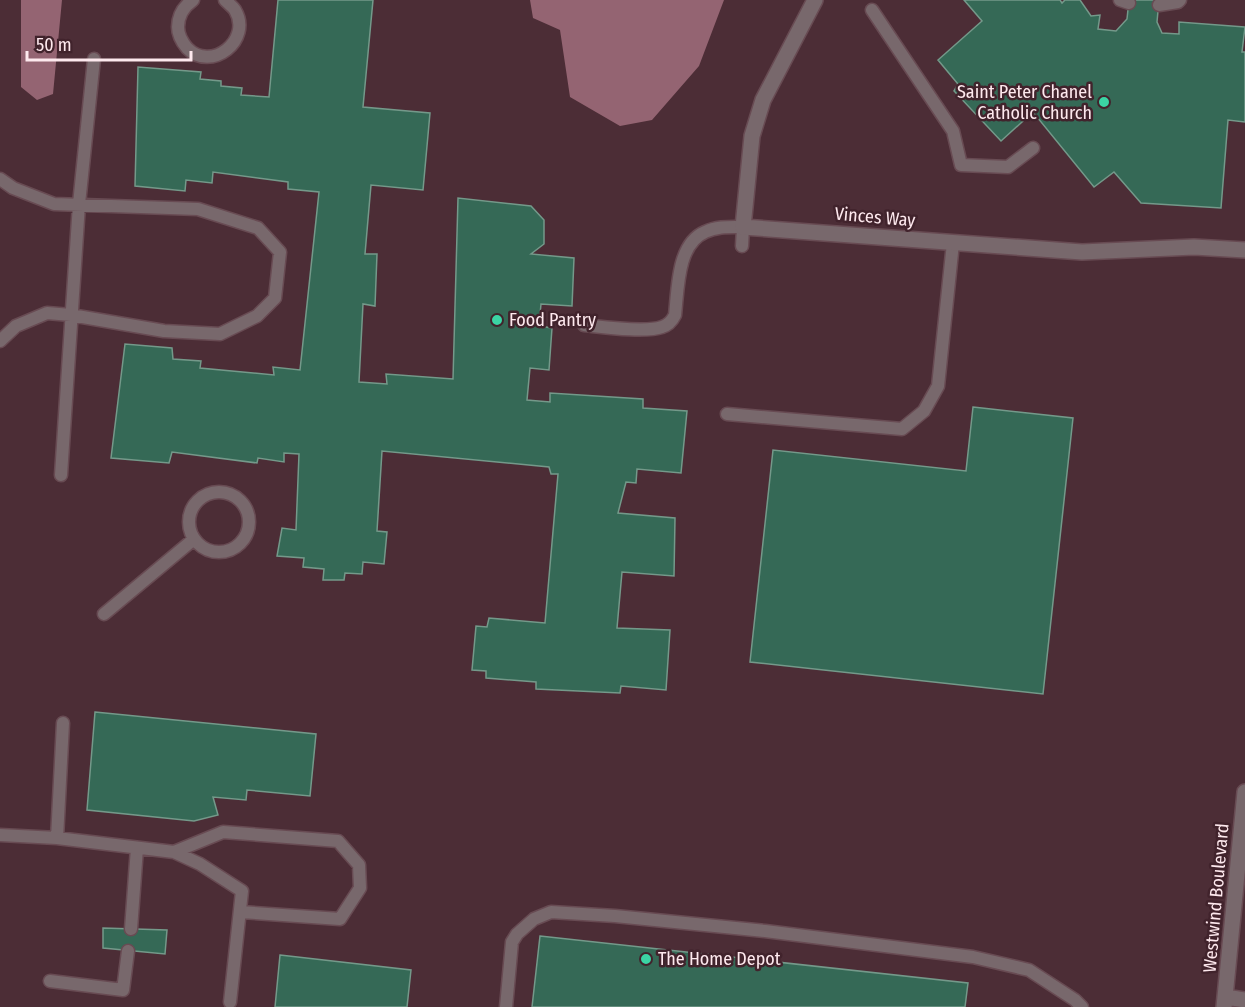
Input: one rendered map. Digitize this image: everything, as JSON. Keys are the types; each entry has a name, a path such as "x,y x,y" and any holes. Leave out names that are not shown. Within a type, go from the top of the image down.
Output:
{"street":[{"path":"743,227 752,136 763,100 815,0"},
{"name":"Vinces Way","path":"743,227 1082,252 1194,247 1245,250"},
{"name":"Westwind Boulevard","path":"1225,1002 1245,792"},
{"path":"1225,1002 1245,999"}],"lane":[{"path":"186,2 179,17 178,30 182,42 191,52 204,57 217,56 229,50 237,38 240,24 235,10 225,0"},
{"path":"1159,5 1180,0"},
{"path":"872,10 952,131 961,165 1008,167 1033,148"},
{"path":"61,475 79,204 94,59"},
{"path":"0,179 13,188 54,204 198,209 258,228 280,252 275,298 257,316 220,334 164,331 47,313 16,326 0,341"},
{"path":"584,325 661,328 671,322 675,315 684,258 692,243 703,232 720,227 743,227 742,246"},
{"path":"727,414 902,429 924,411 938,387 953,243"},
{"path":"218,492 231,494 241,502 248,514 248,528 242,541 231,549 217,552 204,548 194,539 189,526 189,514 196,502 206,495 218,492"},
{"path":"104,614 194,539"},
{"path":"57,838 63,723"},
{"path":"174,852 223,832 338,840 359,864 360,888 340,919 241,912"},
{"path":"0,835 57,838 174,852 200,864 242,891 230,1002"},
{"path":"131,929 137,848"},
{"path":"506,1007 512,942 517,934 534,920 551,912 765,931 973,957 1029,970 1076,1000 1082,1007"},
{"path":"50,981 123,990 128,951"}],"shaded area":[{"path":"21,0 62,0 53,94 37,100 21,87"},
{"path":"530,0 724,0 699,66 652,120 620,126 570,97 560,30 533,18"}],"building":[{"path":"278,0 373,0 363,107 430,113 423,190 371,185 365,254 377,254 375,306 363,304 359,382 387,384 386,374 453,379 458,198 531,206 544,220 544,244 531,254 574,258 572,306 541,304 539,326 552,328 549,370 530,368 527,400 550,402 550,393 643,399 643,408 687,411 681,473 637,469 636,483 626,482 618,513 675,518 674,576 622,572 617,628 670,630 666,690 621,686 620,693 536,689 536,682 486,678 486,671 472,670 476,626 487,627 489,618 545,623 558,474 551,474 549,467 382,451 377,531 387,532 384,564 363,562 362,574 345,573 344,580 323,580 324,569 303,567 304,558 277,556 282,528 296,530 299,454 284,453 284,462 258,458 257,463 172,452 169,463 111,458 125,344 172,348 173,359 201,361 200,368 274,375 273,367 300,370 319,192 288,189 288,182 213,172 212,183 186,180 185,191 135,186 138,67 201,72 200,79 221,81 221,86 242,88 241,95 269,97"},
{"name":"Saint Peter Chanel Catholic Church","path":"964,0 1060,0 1062,3 1065,0 1080,0 1091,16 1100,15 1098,29 1116,31 1127,19 1129,0 1159,0 1157,22 1162,33 1179,34 1179,22 1245,27 1242,52 1245,52 1245,122 1228,120 1221,208 1141,203 1114,172 1094,187 1033,112 1001,141 954,91 958,84 938,60 982,21"},
{"path":"973,407 1073,418 1043,694 750,662 773,450 966,471"},
{"path":"95,712 316,734 310,796 247,790 246,800 213,797 218,815 194,821 87,810"},
{"path":"103,928 167,930 165,954 103,948"},
{"name":"The Home Depot","path":"540,936 968,983 965,1007 532,1007"},
{"path":"280,955 411,970 407,1007 275,1007"}],"place":[{"name":"Saint Peter Chanel Catholic Church","path":"1104,102"},
{"name":"Food Pantry","path":"497,320"},
{"name":"The Home Depot","path":"646,959"}]}
